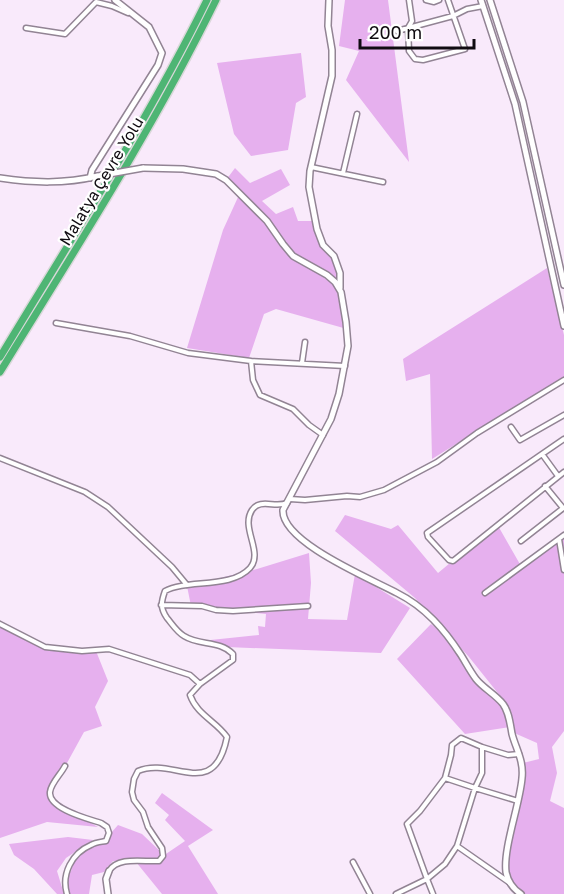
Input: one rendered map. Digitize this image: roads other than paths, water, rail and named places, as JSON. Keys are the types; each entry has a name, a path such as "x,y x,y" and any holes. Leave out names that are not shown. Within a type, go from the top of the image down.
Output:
{"highway":[{"name":"Malatya Çevre Yolu","path":"0,357 144,122 176,64 207,0"},
{"name":"Malatya Çevre Yolu","path":"0,372 153,122 184,66 216,0"}],"street":[{"path":"90,178 92,170 158,65 162,53 149,27 115,0"},
{"path":"283,517 283,510 323,435 339,394 348,346 340,273 334,256 323,244 317,229 309,188 311,167 332,76 332,50 328,27 329,0"},
{"path":"409,0 412,21 408,28 409,51 415,59 423,60 465,49 448,0"},
{"path":"426,0 434,2 439,0"},
{"path":"490,0 523,102 564,285"},
{"path":"26,28 65,34 96,2 132,14"},
{"path":"396,31 453,16 482,3 515,104 564,326"},
{"path":"343,173 357,114"},
{"path":"311,167 382,182"},
{"path":"0,178 45,183 77,181 143,168 183,168 216,174 226,180 267,221 293,256 327,275 341,292"},
{"path":"549,251 564,244"},
{"path":"56,323 130,336 188,353 251,361 345,366"},
{"path":"302,363 305,342"},
{"path":"251,361 253,380 260,395 293,409 323,435"},
{"path":"108,894 106,879 112,866 119,862 159,861 163,856 162,848 134,800 132,792 138,771 156,767 197,774 206,772 214,766 227,737 193,704 190,695 200,684 233,660 233,654 218,644 195,640 183,635 172,625 161,605 165,591 174,586 213,584 239,576 249,570 254,562 254,555 248,525 254,507 261,503 276,505 289,501 360,496 384,490 427,468 477,433 564,380"},
{"path":"511,427 520,440 564,415"},
{"path":"564,439 427,533 428,537 449,560 453,561 564,472"},
{"path":"542,453 558,476"},
{"path":"0,458 60,481 108,507 172,567 187,586"},
{"path":"521,542 563,508 545,486"},
{"path":"276,505 287,526 298,537 355,574 412,601 431,615 451,640 480,684 502,703 508,713 513,737 523,763 506,872 510,883 521,894"},
{"path":"485,593 564,535"},
{"path":"559,539 564,570"},
{"path":"161,605 202,606 233,611 308,606"},
{"path":"0,624 45,647 82,651 109,649 190,675 200,684"},
{"path":"433,894 407,824 445,778 452,755 452,745 461,738 508,755 519,754"},
{"path":"396,894 427,879 445,864 457,846 482,773 482,747"},
{"path":"65,766 52,786 51,797 63,809 101,823 107,827 109,833 106,841 95,843 84,849 68,866 65,886 67,894"},
{"path":"445,778 518,801"},
{"path":"457,846 510,883"},
{"path":"353,862 370,894"}]}
